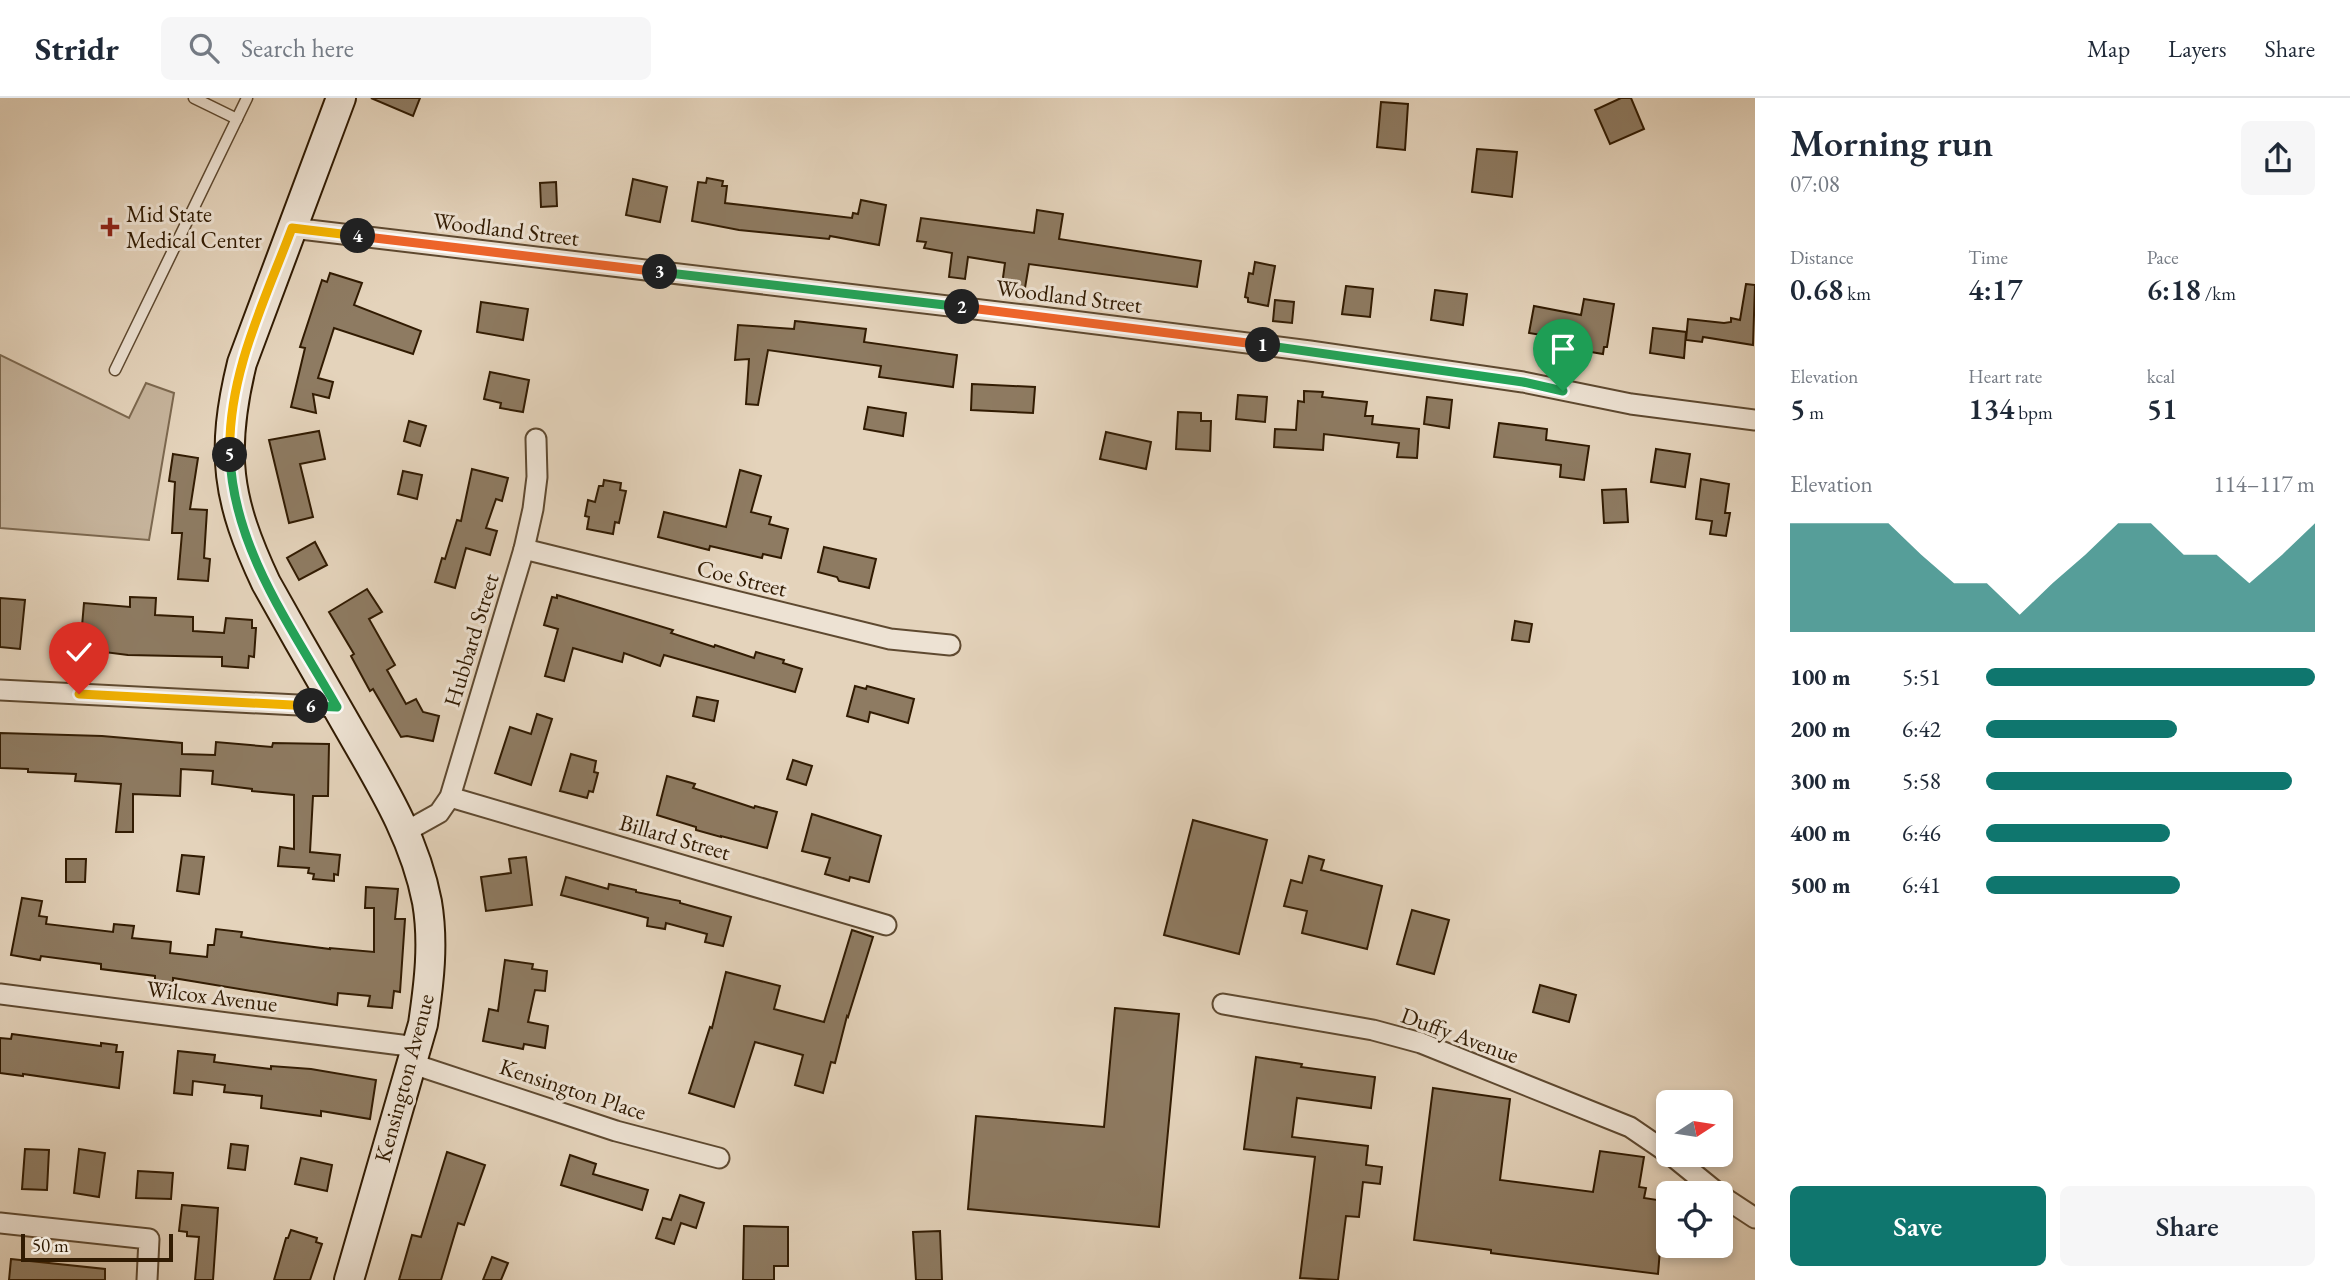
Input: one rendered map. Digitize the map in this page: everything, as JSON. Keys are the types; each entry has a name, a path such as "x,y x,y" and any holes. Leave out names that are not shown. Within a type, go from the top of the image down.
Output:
{"main road":[{"name":"Kensington Avenue","path":"341,98 246,353 236,387 229,441 230,477 237,511 250,548 266,583 384,790 405,832 427,903 431,941 429,982 415,1056 349,1280"}],"street":[{"name":"Woodland Street","path":"292,228 1310,351 1523,382 1631,404 1755,420"},
{"name":"Hubbard Street","path":"405,832 439,813 450,797 524,549 537,477 536,439"},
{"name":"Coe Street","path":"524,549 890,639 950,645"},
{"path":"0,690 337,707"},
{"name":"Billard Street","path":"450,797 886,925"},
{"name":"Wilcox Avenue","path":"0,994 415,1056"},
{"name":"Duffy Avenue","path":"1223,1004 1373,1030 1421,1043 1630,1127 1656,1145"},
{"name":"Kensington Place","path":"415,1056 616,1130 719,1158"},
{"name":"Duffy Avenue","path":"1686,1167 1703,1181"},
{"name":"Duffy Avenue","path":"1733,1203 1755,1218"},
{"path":"0,1223 149,1239 147,1280"}],"lane":[{"path":"194,98 237,118"},
{"path":"115,370 247,98"}],"shaded area":[{"path":"0,355 129,418 146,383 174,393 149,540 0,528"}],"building":[{"path":"371,98 420,98 413,116"},
{"path":"1621,98 1631,98 1644,129 1610,144 1595,110"},
{"path":"1381,102 1408,104 1405,150 1377,147"},
{"path":"1477,149 1517,152 1512,197 1472,192"},
{"path":"707,178 723,181 722,186 727,186 725,203 852,218 853,213 858,214 861,200 886,205 879,245 830,236 829,239 739,230 692,221 698,182 706,183"},
{"path":"633,179 667,187 660,222 626,215"},
{"path":"556,182 557,206 541,207 540,183"},
{"path":"1037,210 1063,214 1059,239 1201,261 1197,287 1029,264 1025,288 1002,285 1005,263 968,257 965,279 949,277 952,253 924,248 926,242 917,241 921,218 1034,233"},
{"path":"1255,262 1275,266 1268,306 1248,302 1245,297 1249,273 1253,274"},
{"path":"330,273 362,283 354,305 421,331 413,354 334,328 318,378 333,382 329,398 313,394 316,413 291,407 305,348 300,347 322,280 327,282"},
{"path":"1746,284 1755,285 1753,345 1703,337 1702,342 1686,340 1688,319 1724,323 1731,322 1731,318 1740,320"},
{"path":"1346,286 1373,289 1370,317 1342,314"},
{"path":"1435,290 1467,294 1463,325 1431,320"},
{"path":"1584,299 1614,304 1607,347 1604,347 1603,354 1579,350 1580,343 1577,341 1529,333 1534,306 1581,315"},
{"path":"1275,300 1294,302 1292,323 1273,321"},
{"path":"481,302 528,309 523,340 477,332"},
{"path":"795,321 866,329 864,342 957,355 953,387 879,377 881,366 768,350 758,405 746,404 749,359 735,360 738,325 794,329"},
{"path":"1653,328 1686,332 1684,358 1650,353"},
{"path":"490,372 529,380 523,412 500,408 501,403 484,399"},
{"path":"972,384 1035,387 1033,413 971,410"},
{"path":"1304,391 1323,392 1322,397 1367,402 1365,416 1373,416 1372,424 1419,429 1417,458 1397,457 1399,443 1324,434 1323,450 1274,447 1275,429 1296,430 1298,401 1304,402"},
{"path":"1238,395 1267,397 1265,422 1236,419"},
{"path":"1427,397 1452,400 1449,428 1424,424"},
{"path":"868,407 906,413 903,436 864,429"},
{"path":"1178,412 1201,413 1201,421 1211,421 1210,451 1176,449"},
{"path":"409,421 426,426 420,446 404,441"},
{"path":"1499,423 1547,429 1546,440 1589,446 1584,480 1560,477 1561,465 1494,457"},
{"path":"319,431 325,459 300,464 313,517 289,523 269,440"},
{"path":"1106,432 1151,442 1146,469 1100,459"},
{"path":"1656,449 1690,454 1685,487 1651,482"},
{"path":"173,454 198,458 190,509 207,510 204,558 210,559 208,581 178,579 182,533 172,533 175,482 169,481"},
{"path":"472,469 508,478 502,501 496,499 486,528 497,531 490,555 466,548 455,588 435,582 457,520 461,521"},
{"path":"740,470 761,476 751,512 771,517 769,524 788,529 781,558 763,554 762,558 710,546 709,550 658,537 664,512 726,527"},
{"path":"403,471 422,475 417,499 398,494"},
{"path":"1701,479 1729,484 1725,513 1730,513 1726,536 1710,534 1712,521 1696,519"},
{"path":"604,480 621,483 620,490 626,491 619,523 615,522 613,534 587,529 589,517 585,516 588,500 595,502 599,486 603,486"},
{"path":"1626,489 1628,522 1604,523 1602,490"},
{"path":"315,542 327,565 299,580 287,558"},
{"path":"824,547 876,559 869,588 839,581 837,577 818,572"},
{"path":"367,589 382,612 369,619 395,665 387,670 406,704 416,699 423,712 439,716 433,741 401,737 373,689 370,691 351,656 354,654 329,612"},
{"path":"557,595 673,630 671,633 714,647 715,645 754,658 756,652 784,660 783,663 802,669 795,692 664,655 660,666 624,653 622,662 573,648 564,681 545,676 558,629 544,625 552,597 557,598"},
{"path":"130,597 156,598 155,615 193,617 193,631 224,633 226,618 252,620 252,628 256,628 254,657 249,656 248,668 222,666 222,657 128,655 80,649 84,603 130,607"},
{"path":"0,598 25,600 20,649 0,647"},
{"path":"1515,621 1532,624 1529,642 1512,640"},
{"path":"855,686 866,689 867,686 914,699 908,723 870,712 868,722 847,716"},
{"path":"697,697 718,701 714,721 693,716"},
{"path":"537,714 552,719 531,785 495,773 510,727 531,734"},
{"path":"0,733 102,736 182,743 182,754 215,755 216,742 272,747 273,743 329,744 328,796 313,796 310,852 340,855 338,875 334,874 334,881 313,879 314,874 308,873 309,868 278,866 280,847 294,849 294,795 212,784 213,771 181,769 180,796 133,794 133,832 116,832 121,784 75,781 76,774 0,768"},
{"path":"571,754 596,761 594,772 598,773 593,792 589,791 587,798 560,791"},
{"path":"793,760 812,766 806,785 787,779"},
{"path":"667,776 695,784 693,788 754,808 755,806 777,812 767,848 696,830 696,827 657,815"},
{"path":"812,814 881,836 869,882 850,877 849,881 825,874 830,858 802,851"},
{"path":"1193,820 1267,840 1239,954 1164,935"},
{"path":"182,855 204,857 199,894 177,891"},
{"path":"1309,856 1324,860 1321,870 1382,886 1367,949 1302,933 1307,911 1284,906 1291,880 1302,883"},
{"path":"526,857 532,905 486,911 481,877 511,873 509,859"},
{"path":"66,859 86,859 85,882 66,882"},
{"path":"566,877 608,889 609,884 636,890 731,917 723,946 705,942 707,934 666,923 665,929 647,926 648,918 561,895"},
{"path":"366,887 398,889 395,919 405,919 400,992 394,991 392,1008 368,1006 370,996 338,993 337,1005 173,978 173,985 155,983 155,976 101,969 101,964 11,955 22,898 42,901 39,916 47,917 46,924 113,932 114,924 134,926 132,938 171,942 170,953 207,957 208,945 214,945 216,929 242,932 241,937 275,942 374,952 374,908 365,908"},
{"path":"1412,910 1449,920 1434,974 1397,964"},
{"path":"852,930 873,937 835,1063 831,1062 823,1093 795,1085 803,1055 755,1042 734,1107 689,1093 710,1027 712,1028 726,972 780,986 774,1009 824,1022"},
{"path":"505,960 533,964 532,969 547,971 545,991 535,990 528,1022 548,1026 545,1048 524,1044 523,1049 483,1041 489,1009 498,1011"},
{"path":"1540,985 1576,995 1569,1022 1533,1012"},
{"path":"1115,1008 1179,1014 1159,1227 968,1209 976,1116 1104,1127"},
{"path":"12,1034 101,1046 101,1043 117,1045 116,1052 123,1052 119,1088 0,1073 0,1038 11,1039"},
{"path":"178,1051 215,1055 214,1062 271,1069 271,1066 311,1069 376,1080 370,1119 321,1111 321,1116 261,1108 262,1096 224,1092 225,1085 193,1081 192,1095 174,1093"},
{"path":"1256,1057 1302,1064 1301,1067 1375,1077 1371,1108 1297,1098 1292,1137 1368,1146 1366,1165 1382,1167 1380,1184 1363,1182 1359,1217 1346,1216 1338,1280 1300,1278 1315,1157 1244,1149"},
{"path":"1433,1088 1510,1099 1500,1180 1593,1192 1600,1151 1644,1157 1639,1187 1646,1188 1644,1198 1656,1200 1658,1274 1491,1253 1491,1250 1414,1240"},
{"path":"231,1144 248,1146 245,1170 228,1168"},
{"path":"25,1149 49,1150 47,1190 22,1189"},
{"path":"79,1149 105,1153 99,1197 74,1193"},
{"path":"447,1152 485,1165 464,1225 458,1223 441,1280 399,1280 412,1235 421,1237"},
{"path":"570,1155 596,1164 593,1174 648,1190 642,1210 561,1185"},
{"path":"301,1158 332,1165 327,1191 295,1184"},
{"path":"138,1171 173,1173 171,1199 136,1198"},
{"path":"680,1195 704,1203 696,1228 681,1223 674,1244 656,1238 663,1218 671,1220"},
{"path":"182,1205 218,1208 213,1280 195,1280 199,1237 187,1236 187,1232 179,1231"},
{"path":"744,1226 788,1227 788,1266 774,1266 774,1280 743,1280"},
{"path":"291,1230 317,1238 316,1242 322,1244 310,1280 274,1280 286,1238"},
{"path":"940,1231 942,1280 916,1280 913,1232"},
{"path":"492,1257 508,1263 501,1280 483,1280"},
{"path":"11,1259 105,1269 105,1280 9,1280"}],"place":[{"name":"Mid State Medical Center","path":"110,227"}],"route":[{"path":"79,694 337,707 266,583 237,511 230,477 229,441 233,400 242,363 292,228 1310,351 1523,382 1563,391"}]}
